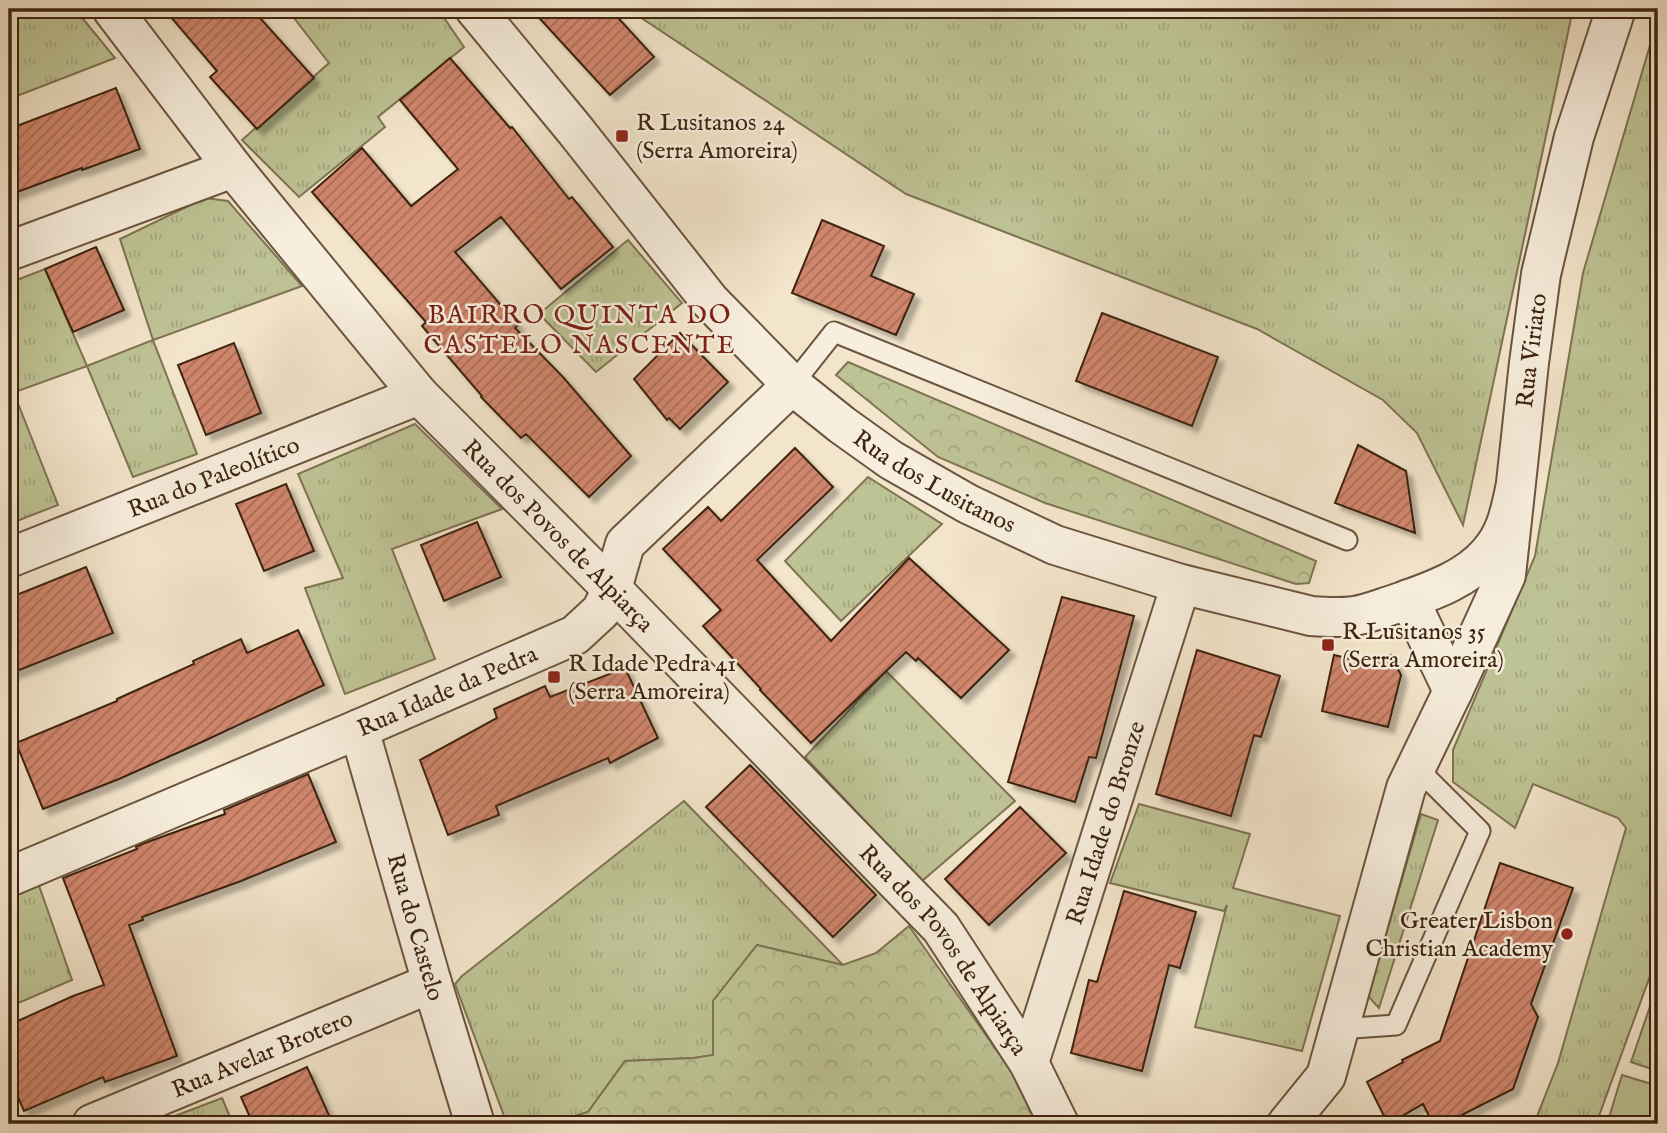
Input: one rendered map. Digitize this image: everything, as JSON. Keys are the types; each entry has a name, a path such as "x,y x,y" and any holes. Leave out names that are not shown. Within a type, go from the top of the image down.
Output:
{"street":[{"name":"Rua dos Povos de Alpiarça","path":"111,9 233,168 419,396 612,589 941,928 1029,1063 1059,1124"},
{"name":"Rua dos Lusitanos","path":"475,9 576,130 710,301 792,385 891,460 1010,525 1055,545 1181,584 1311,616 1354,616 1409,599 1453,581 1465,573 1489,553 1506,526 1515,489"},
{"name":"Rua Viriato","path":"1287,1124 1326,1076 1406,788 1504,583 1541,274 1574,137 1616,9"},
{"path":"9,251 233,168"},
{"name":"Rua Idade da Pedra","path":"9,877 575,635 601,611 612,589 625,544 792,385"},
{"name":"Rua do Paleolítico","path":"9,558 419,396"},
{"name":"Rua Idade do Bronze","path":"1029,1063 1181,584"},
{"path":"1409,599 1453,691"},
{"name":"Rua do Castelo","path":"359,729 475,1124"},
{"name":"Rua Avelar Brotero","path":"92,1124 432,983"}],"lane":[{"path":"792,385 834,332 1347,540"},
{"path":"1339,1029 1396,1025 1479,831 1416,767"}],"green space":[{"path":"9,9 75,9 115,58 9,99"},
{"path":"287,9 438,9 464,47 378,117 385,127 299,197 242,140 329,63"},
{"path":"628,9 1573,9 1463,525 1417,433 1383,400 1257,329 906,194"},
{"path":"1658,18 1658,954 1596,1124 1534,1124 1558,1063 1626,828 1618,818 1533,784 1515,828 1453,782 1453,750 1535,556 1583,273"},
{"path":"205,198 228,201 302,286 153,340 120,239"},
{"path":"628,240 682,303 596,372 539,314"},
{"path":"45,269 87,366 15,392 9,377 9,283"},
{"path":"153,340 197,454 133,477 87,366"},
{"path":"848,362 1316,561 1309,583 1296,584 1045,503 938,457 836,375"},
{"path":"19,406 58,505 9,524 9,410"},
{"path":"415,424 502,509 392,549 435,659 345,694 305,588 343,578 298,474"},
{"path":"868,477 942,524 841,621 785,561"},
{"path":"886,671 1015,801 922,881 805,757"},
{"path":"684,801 843,965 757,945 713,1001 714,1055 625,1061 588,1112 550,1124 507,1124 455,984"},
{"path":"1139,804 1250,834 1233,888 1340,916 1302,1051 1195,1027 1227,905 1224,911 1110,883"},
{"path":"1421,814 1438,820 1379,1008 1368,996"},
{"path":"36,877 72,980 9,1007 9,889"},
{"path":"909,926 1012,1072 1037,1124 550,1124 588,1112 625,1061 713,1055 713,1001 757,945 843,965 876,953"},
{"path":"1658,983 1658,1071 1631,1062"},
{"path":"1622,1075 1658,1086 1658,1124 1607,1124"},
{"path":"222,1098 233,1124 154,1124"}],"building":[{"path":"164,9 252,9 314,78 257,129 210,77 217,71"},
{"path":"531,9 610,9 654,57 610,95"},
{"path":"450,58 613,247 561,289 501,217 455,252 518,325 515,328 563,377 631,456 589,497 526,434 521,438 481,397 422,326 426,322 312,192 362,148 411,206 458,169 400,100"},
{"path":"116,88 140,149 9,195 9,129"},
{"path":"822,220 884,246 871,276 914,294 896,335 792,293"},
{"path":"96,247 124,310 73,332 45,269"},
{"path":"1102,313 1218,357 1192,426 1076,381"},
{"path":"680,333 728,382 680,429 669,418 667,420 634,379"},
{"path":"234,343 261,413 206,435 178,365"},
{"path":"1358,445 1406,471 1415,533 1335,503"},
{"path":"795,448 833,487 757,560 831,641 909,558 1009,650 961,698 918,658 916,661 906,652 811,743 703,626 721,610 663,549 708,507 721,521"},
{"path":"286,484 314,551 264,571 236,504"},
{"path":"477,522 501,577 444,601 421,545"},
{"path":"86,567 113,633 9,674 9,598"},
{"path":"1062,597 1134,616 1096,758 1089,757 1075,802 1008,782"},
{"path":"298,630 324,685 119,779 43,809 16,743 117,701 241,639 247,653"},
{"path":"1197,650 1280,676 1261,737 1254,735 1231,816 1156,794"},
{"path":"1334,655 1372,664 1391,655 1401,675 1388,727 1322,711"},
{"path":"625,668 658,738 610,763 608,758 496,806 499,815 448,835 420,760 497,718 494,709 545,686 550,697"},
{"path":"750,765 876,895 833,937 706,807"},
{"path":"308,774 336,842 241,881 142,917 143,920 129,925 177,1056 105,1082 103,1077 24,1111 9,1076 9,1025 104,985 63,878 137,849 136,847 142,844 225,814 224,810"},
{"path":"1020,807 1066,853 989,925 945,879"},
{"path":"1500,863 1573,888 1531,1004 1538,1017 1513,1089 1444,1124 1433,1124 1423,1104 1388,1124 1367,1082 1440,1041"},
{"path":"1124,891 1196,912 1180,968 1169,965 1142,1071 1071,1053 1089,980 1097,982"},
{"path":"307,1067 333,1124 253,1124 241,1097"}],"place":[{"name":"R Lusitanos 24 (Serra Amoreira)","path":"622,136"},
{"name":"R Lusitanos 35 (Serra Amoreira)","path":"1328,645"},
{"name":"R Idade Pedra 41 (Serra Amoreira)","path":"554,677"},
{"name":"Greater Lisbon Christian Academy","path":"1567,934"}],"district":[{"name":"BAIRRO QUINTA DO CASTELO NASCENTE","path":"580,329"}]}
